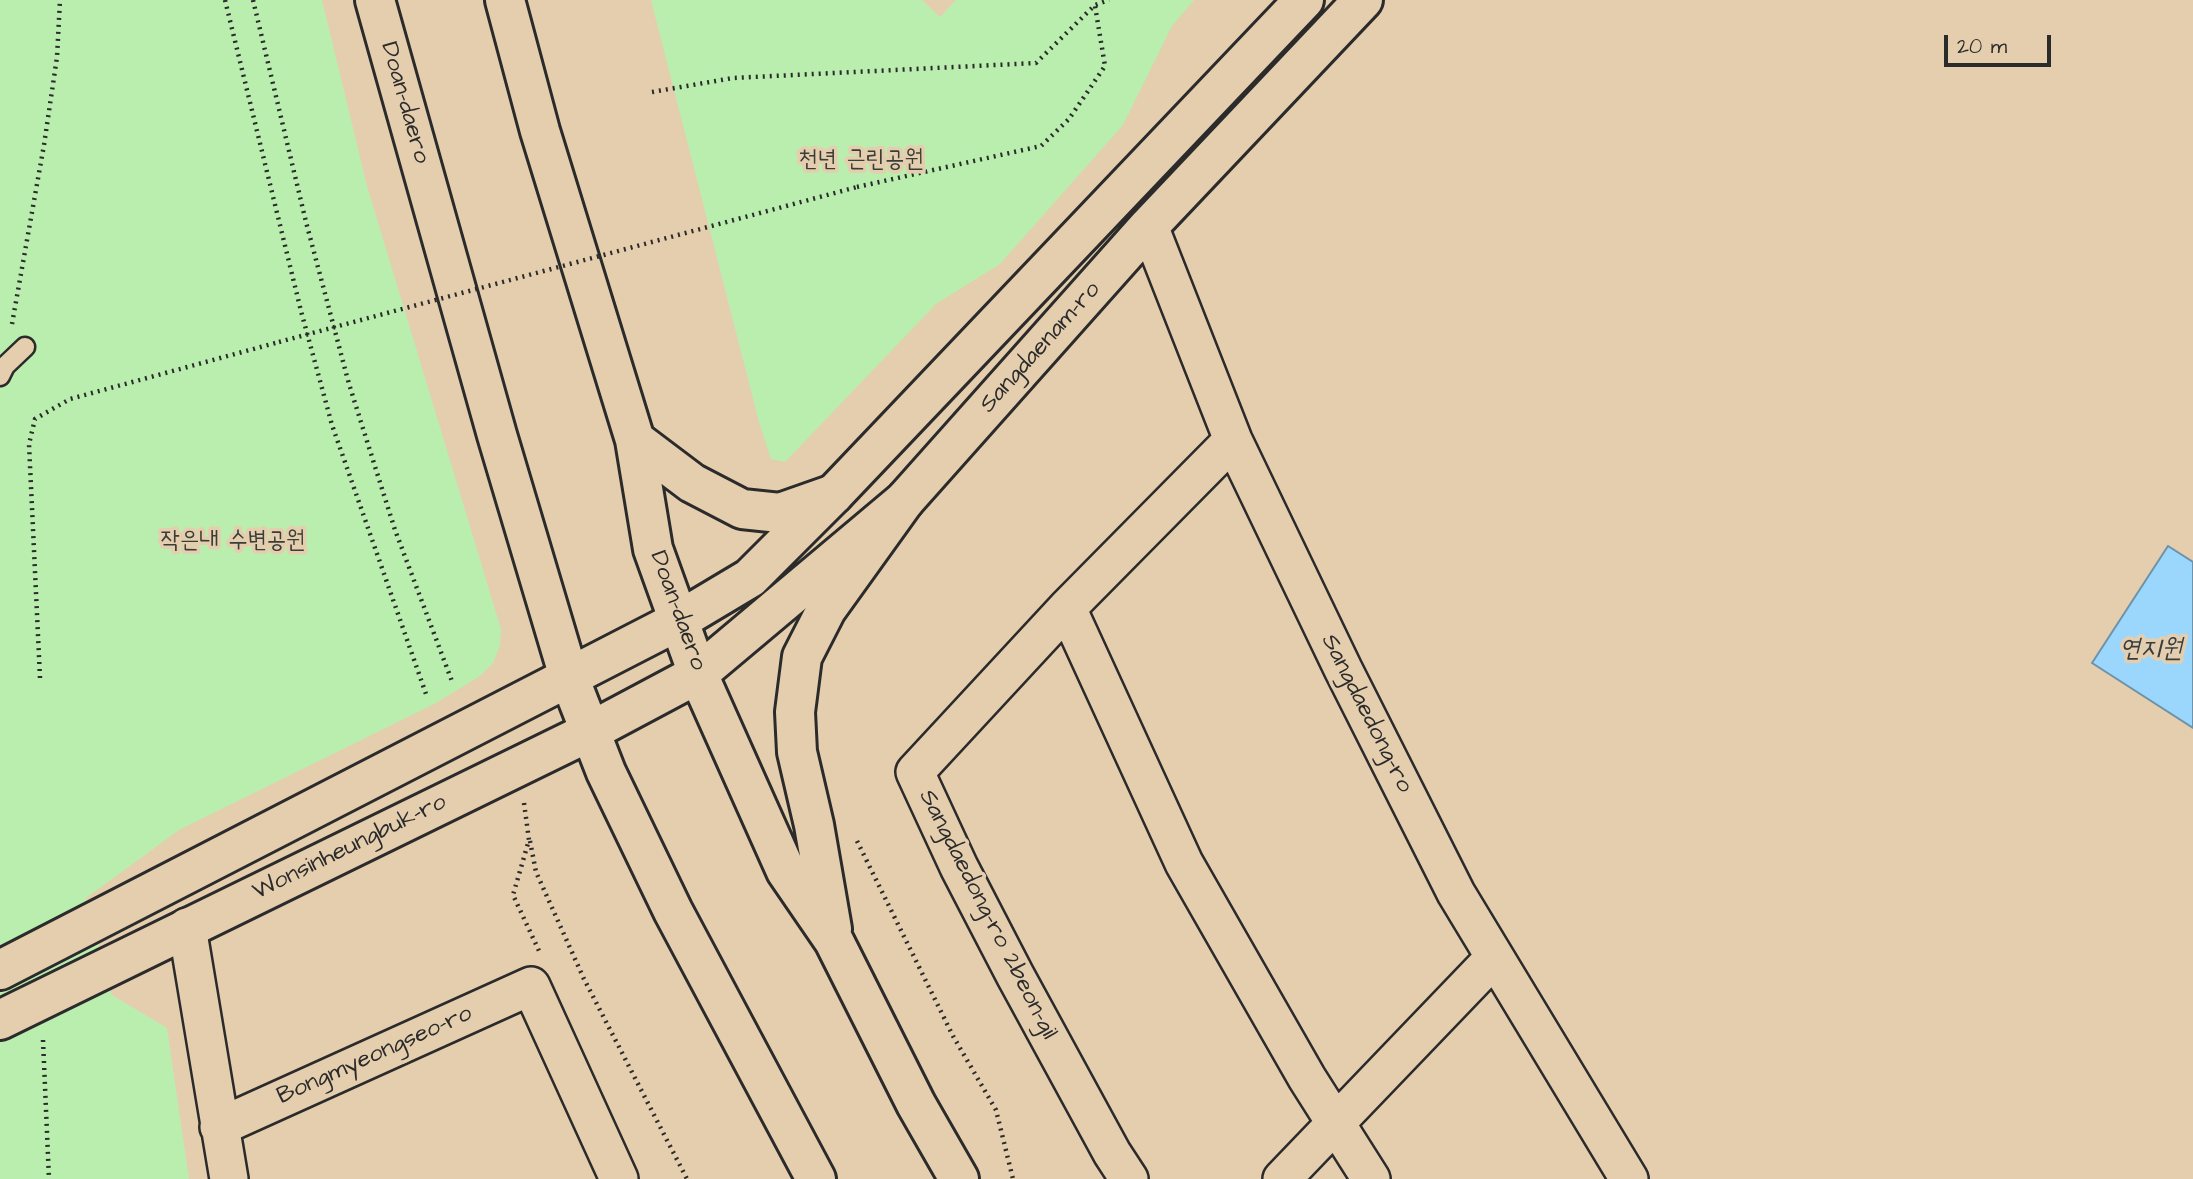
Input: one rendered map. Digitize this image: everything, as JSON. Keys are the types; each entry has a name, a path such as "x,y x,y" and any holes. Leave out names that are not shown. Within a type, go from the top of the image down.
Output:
{"street":[{"name":"Doan-daero","path":"375,0 518,509 569,677 606,772 673,911 816,1179"},
{"name":"Doan-daero","path":"505,0 540,131 635,440 653,549 698,674 786,871 835,942 916,1104 959,1179"},
{"name":"Sangdaenam-ro","path":"678,621 750,578 834,494 1304,0"},
{"name":"Sangdaenam-ro","path":"698,674 905,500 1149,226 1363,0"},
{"name":"Sangdaedong-ro","path":"1149,226 1233,440 1418,819 1456,893 1494,958 1629,1179"},
{"path":"635,440 692,483 742,509 780,513 834,494"},
{"name":"Sangdaedong-ro 2beon-gil","path":"1129,1179 1112,1153 1009,963 959,867 915,772 1067,608 1233,440"},
{"path":"835,942 814,825 797,752 796,712 802,657 826,610 905,500"},
{"path":"1067,608 1184,863 1335,1124 1371,1179"},
{"name":"Wonsinheungbuk-ro","path":"0,970 678,621"},
{"name":"Wonsinheungbuk-ro","path":"0,1020 591,732 698,674"},
{"path":"187,927 229,1179"},
{"path":"1282,1179 1494,958"},
{"name":"Bongmyeongseo-ro","path":"219,1127 531,986 613,1177"}],"lane":[{"path":"2,371 25,347"}],"path":[{"path":"2,371 44,145 57,57 60,0"},
{"path":"225,0 281,232 332,425 426,694"},
{"path":"253,0 306,222 349,384 395,530 453,684"},
{"path":"652,92 705,85 733,78 1036,62 1095,5 1109,0"},
{"path":"40,678 29,444 35,419 70,399 279,342 857,187 1041,146 1069,119 1105,66 1095,5"},
{"path":"854,835 953,1036 996,1110 1013,1179"},
{"path":"530,840 536,872 584,979 687,1179"},
{"path":"43,1027 49,1179"}],"green space":[{"name":"작은내 수변공원","path":"0,0 322,0 367,186 501,629 500,646 493,663 480,676 436,703 179,830 86,898 112,995 167,1028 189,1179 0,1179"},
{"name":"천년 근린공원","path":"651,0 922,0 940,17 956,0 1194,0 1172,26 1123,125 1000,264 936,304 785,462 771,459 759,422"}],"water":[{"name":"연지원","path":"2168,546 2193,562 2193,728 2092,663"}]}
